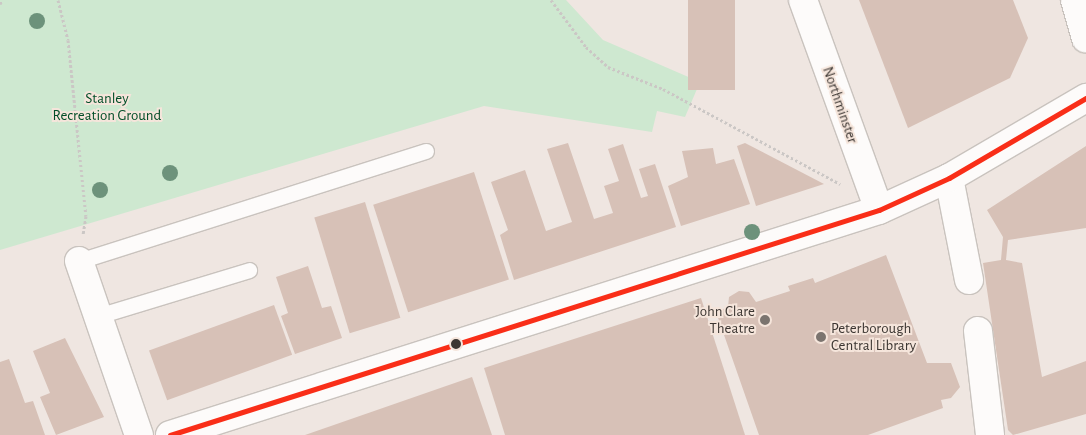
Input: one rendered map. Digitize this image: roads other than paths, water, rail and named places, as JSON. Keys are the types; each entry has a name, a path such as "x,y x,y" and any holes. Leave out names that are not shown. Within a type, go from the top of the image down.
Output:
{"street":[{"name":"Northminster","path":"803,0 879,210"},
{"path":"1075,0 1086,38"},
{"path":"170,435 879,210 949,178 1086,98"},
{"path":"949,178 969,280"},
{"path":"79,260 139,435"},
{"path":"978,331 990,435"}],"lane":[{"path":"79,260 426,151"},
{"path":"98,316 249,270"}],"place":[{"name":"John Clare Theatre","path":"765,320"},
{"name":"Peterborough Central Library","path":"821,337"}],"park label":[{"name":"Stanley Recreation Ground","path":"107,106"}]}
